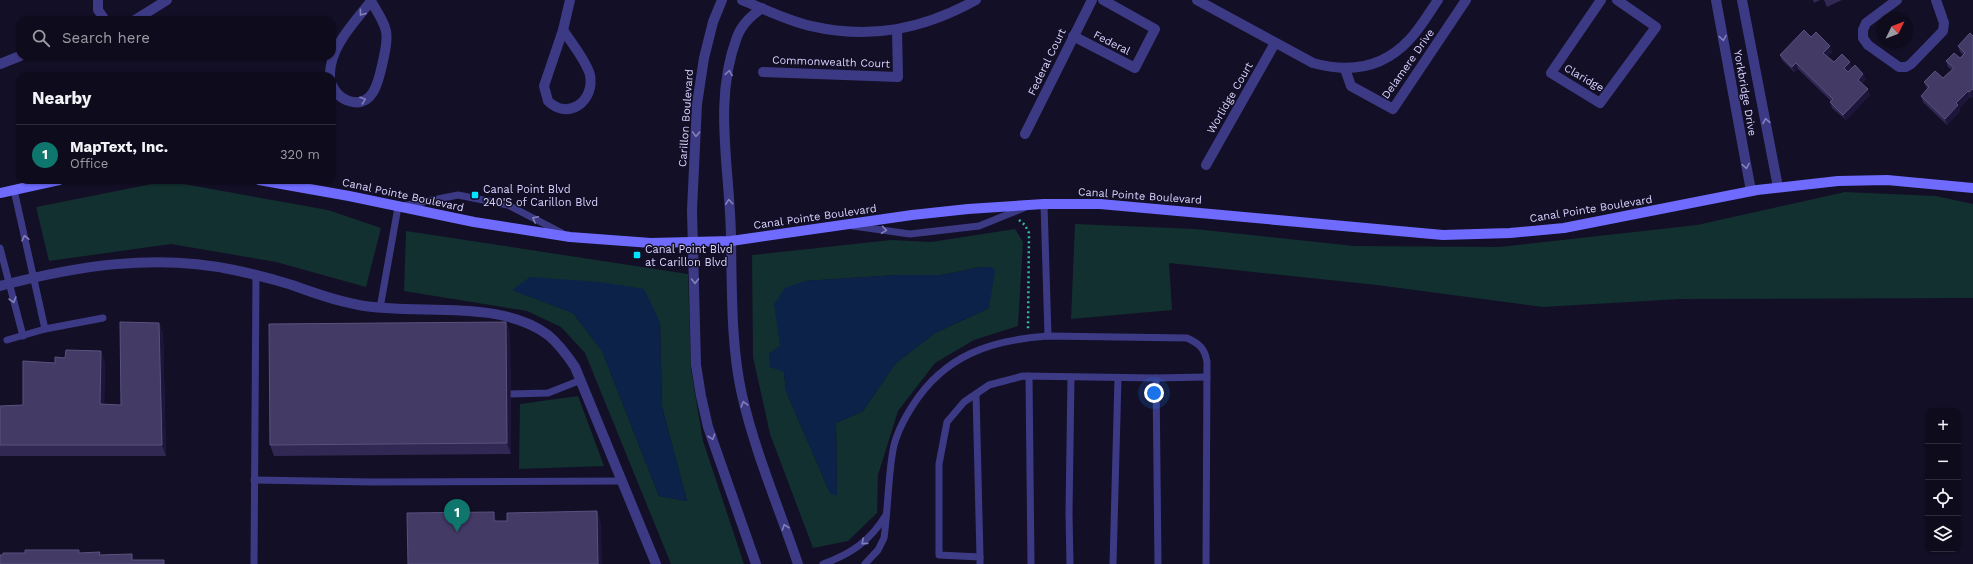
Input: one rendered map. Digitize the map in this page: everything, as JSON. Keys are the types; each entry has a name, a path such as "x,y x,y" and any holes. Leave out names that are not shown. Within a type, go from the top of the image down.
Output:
{"street":[{"path":"98,0 98,10 100,16"},
{"path":"141,16 167,0"},
{"path":"336,51 340,43 372,0 386,31 387,43 375,91 369,98 360,102 342,99 336,93"},
{"path":"563,30 588,70 590,83 585,99 580,105 570,110 563,110 548,101 544,86 563,30 570,0"},
{"name":"Carillon Boulevard","path":"722,0 713,22 704,58 697,104 692,210 696,365 708,427 756,564"},
{"path":"742,0 804,24 841,31 867,32 897,30 930,22 954,12 976,0"},
{"name":"Federal Court","path":"1025,134 1092,0"},
{"name":"Federal","path":"1073,36 1135,68 1154,29 1103,0"},
{"path":"1199,0 1313,64 1345,69 1363,67 1378,62 1396,53 1410,40 1438,0"},
{"name":"Delamere Drive","path":"1345,69 1351,86 1393,109 1466,0"},
{"name":"Claridge","path":"1601,0 1551,73 1600,103 1656,27 1616,0"},
{"name":"Yorkbridge Drive","path":"1716,0 1751,191"},
{"name":"Yorkbridge Drive","path":"1742,0 1778,187"},
{"path":"1898,0 1866,23 1863,30 1863,38 1868,45 1899,67 1906,67 1911,64 1942,31 1944,23 1936,0"},
{"path":"762,8 742,25 737,37 729,68 725,95 724,137 731,241 736,361 750,426 798,564"},
{"name":"Commonwealth Court","path":"763,72 898,77 897,30"},
{"name":"Worlidge Court","path":"1206,166 1275,43"},
{"path":"0,64 16,58"},
{"path":"331,72 333,60"},
{"name":"Canal Pointe Boulevard","path":"282,184 349,196 474,222 570,237 651,243 731,241 961,210 1039,204 1100,204 1450,235 1510,233 1564,228 1751,191 1838,181 1886,180 1973,188"},
{"path":"0,193 41,184"},
{"path":"4,285 33,276 140,262 204,265 291,285 326,298 359,305 380,308 452,310 491,314 524,322 547,335 562,348 576,367 656,564"}],"lane":[{"path":"14,190 45,329"},
{"path":"380,308 398,207 458,195 508,205 570,237"},
{"path":"845,225 910,234 979,226 1039,204 1048,336"},
{"path":"0,248 4,285 23,336"},
{"path":"254,564 256,276"},
{"path":"7,340 45,329 103,318"},
{"path":"865,564 878,550 884,538 888,512 893,449 898,432 904,419 927,386 952,363 986,346 1026,338 1048,336 1187,338 1198,343 1205,352 1207,377 1206,564"},
{"path":"976,394 980,560 938,556 939,464 947,422 964,402 989,385 1023,376 1118,378 1207,377"},
{"path":"1029,376 1031,564"},
{"path":"1070,564 1069,513 1071,377"},
{"path":"1113,564 1118,378"},
{"path":"1156,378 1158,564"},
{"path":"510,394 548,393 581,380"},
{"path":"254,480 372,482 622,481"},
{"path":"823,564 841,557 857,548 877,529 888,512"}],"green space":[{"path":"152,184 184,184 328,210 381,228 366,287 276,262 171,244 49,261 36,207"},
{"path":"1845,192 1936,196 1973,204 1973,298 1680,299 1543,307 1377,285 1169,263 1172,310 1071,319 1075,224 1195,229 1354,246 1500,247 1697,225"},
{"path":"1015,229 1023,242 1018,326 974,340 935,363 898,411 878,475 877,513 848,541 813,548 770,434 753,357 752,255 891,240 931,242","holes":["981,267 989,308 935,333 895,364 863,411 836,423 837,495 830,493 786,391 784,372 769,354 780,346 805,281 897,275 941,275"]},
{"path":"406,231 688,274 691,369 703,441 744,564 671,564 585,353 561,327 527,311 404,291","holes":["513,290 660,322 662,407 687,501 659,496 602,351 573,313"]},
{"path":"578,396 604,466 519,469 520,404"}],"water":[{"path":"981,267 992,267 995,271 989,308 935,333 895,364 863,411 836,423 837,496 830,493 786,391 784,372 770,367 769,354 780,346 774,304 785,288 805,281 897,275 941,275"},
{"path":"530,277 600,282 644,289 660,322 662,407 687,501 659,496 602,351 573,313 512,290"}],"building":[{"path":"1804,30 1811,37 1816,32 1830,46 1823,53 1834,62 1842,54 1850,62 1844,68 1848,72 1855,65 1863,74 1858,80 1868,89 1843,115 1830,102 1833,99 1796,63 1792,67 1780,55"},
{"path":"1970,33 1973,36 1973,89 1969,92 1968,91 1956,103 1958,105 1945,119 1921,96 1929,87 1924,82 1935,71 1943,78 1954,68 1946,61 1954,53 1960,58 1965,53 1958,46"},
{"path":"120,322 159,323 162,445 0,445 0,406 23,405 23,361 55,363 55,357 65,358 66,350 101,351 100,404 121,405"},
{"path":"506,322 507,443 270,445 269,324"},
{"path":"597,511 598,564 408,564 407,513 494,512 494,521 507,521 507,513"},
{"path":"25,550 79,550 79,553 100,552 99,555 132,554 132,560 164,560 164,564 0,564 0,555 3,555 3,553 25,553"}],"place":[{"name":"Canal Point Blvd 240'S of Carillon Blvd","path":"475,195"},
{"name":"Canal Point Blvd at Carillon Blvd","path":"637,255"},
{"name":"MapText, Inc.","path":"457,532"}]}
